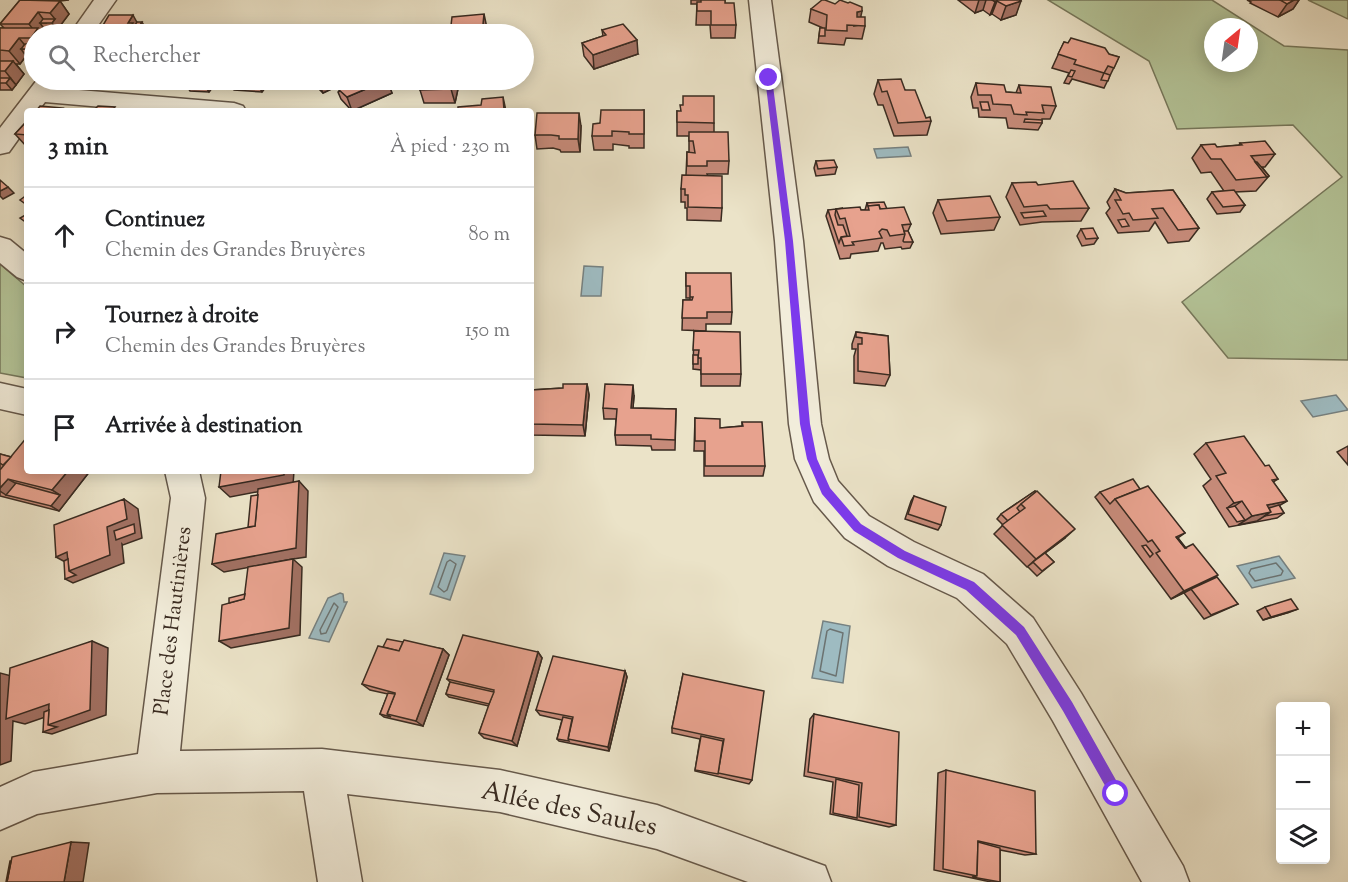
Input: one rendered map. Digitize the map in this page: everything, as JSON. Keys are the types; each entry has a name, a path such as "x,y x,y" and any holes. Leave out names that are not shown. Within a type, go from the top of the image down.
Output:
{"street":[{"path":"88,24 105,0"},
{"path":"760,0 789,241 805,424 812,459 826,491 857,527 902,554 970,586 1020,631 1067,707 1167,882"},
{"path":"29,108 42,90"},
{"path":"68,90 210,108"},
{"path":"0,147 24,114"},
{"path":"0,248 24,268"},
{"path":"0,396 24,401"},
{"name":"Place des Hautinières","path":"157,772 188,498 184,474"},
{"path":"322,770 340,882"},
{"name":"Allée des Saules","path":"0,809 33,793 157,772 322,770 500,791 657,827 809,882"}],"green space":[{"path":"1048,0 1212,0 1240,18 1204,18 1204,72 1258,72 1258,29 1284,46 1348,50 1348,360 1228,358 1182,302 1342,177 1293,125 1177,129 1149,61"},
{"path":"1308,0 1348,0 1348,19"},
{"path":"0,264 24,284 24,377 0,373"}],"water":[{"path":"908,147 911,156 877,158 874,149"},
{"path":"584,266 603,267 601,296 581,296"},
{"path":"1336,395 1348,410 1313,417 1301,401"},
{"path":"444,553 465,556 450,600 430,594"},
{"path":"1279,556 1295,578 1252,588 1237,566"},
{"path":"343,594 344,602 347,602 329,642 309,638 328,598"},
{"path":"823,621 850,626 843,683 812,678"}],"building":[{"path":"20,0 60,1 50,13 38,12 29,24 0,24"},
{"path":"725,0 725,3 734,3 736,25 711,25 711,11 697,11 697,2"},
{"path":"822,0 835,4 840,0 862,7 862,11 857,12 857,17 865,17 865,26 847,25 847,31 826,30 827,15 811,9"},
{"path":"992,0 1020,0 1021,1 1006,6"},
{"path":"1280,0 1294,0 1287,4"},
{"path":"484,14 483,24 451,24 452,17"},
{"path":"109,15 133,15 128,23 132,24 104,24"},
{"path":"43,19 55,19 52,23 40,23"},
{"path":"623,24 637,40 593,55 582,43 606,35 602,30"},
{"path":"0,28 24,28 24,38 19,38 9,51 0,50"},
{"path":"820,28 825,28 825,36 819,36"},
{"path":"1071,38 1105,48 1109,54 1119,57 1114,68 1108,66 1104,73 1074,64 1076,60 1058,54 1064,42 1068,43"},
{"path":"0,61 13,61 5,71 0,71"},
{"path":"1071,70 1075,71 1072,77 1068,76"},
{"path":"1104,73 1110,75 1108,81 1101,80"},
{"path":"0,78 10,78 6,83 0,83"},
{"path":"901,79 905,90 915,90 926,118 930,117 931,121 898,123 887,91 882,92 878,80"},
{"path":"976,83 1004,85 1006,92 1021,93 1019,85 1051,87 1056,106 1042,105 1044,113 1014,114 1011,105 993,104 991,95 978,95"},
{"path":"339,90 363,90 347,97"},
{"path":"683,96 714,96 714,123 677,122 677,111 681,111"},
{"path":"503,97 504,108 458,108 481,105 482,99"},
{"path":"980,102 988,102 990,110 982,110"},
{"path":"40,106 63,108 38,108"},
{"path":"98,106 115,107 114,108 96,108"},
{"path":"601,110 644,110 644,134 612,131 612,136 592,136 593,124 600,123"},
{"path":"537,113 579,113 578,139 535,135"},
{"path":"1025,119 1042,120 1042,123 1024,122"},
{"path":"24,124 24,135 15,134"},
{"path":"689,132 728,132 729,161 707,161 707,166 687,166 687,152 695,153 693,141 689,141"},
{"path":"1265,141 1275,154 1251,156 1267,177 1236,180 1221,159 1211,159 1201,145 1215,144 1217,147"},
{"path":"834,160 837,167 818,169 816,161"},
{"path":"1255,162 1257,162 1269,176 1267,177"},
{"path":"682,175 722,176 722,208 688,207 688,195 685,195 685,189 681,189"},
{"path":"0,180 8,187 0,191"},
{"path":"1073,181 1089,208 1050,209 1047,205 1024,207 1012,183 1036,182 1038,185"},
{"path":"1115,189 1126,193 1173,190 1199,228 1178,230 1163,208 1152,209 1158,218 1133,220 1129,213 1123,214 1115,200 1121,200"},
{"path":"1234,190 1245,205 1223,207 1212,192"},
{"path":"990,196 1000,217 947,221 938,200"},
{"path":"884,202 887,209 880,209 879,205 868,206 867,203"},
{"path":"879,205 880,209 904,207 911,224 902,225 905,234 890,236 887,230 882,229 879,232 882,238 852,242 854,245 844,246 841,237 850,236 845,218 840,219 836,209 860,207 861,210 869,210 868,206"},
{"path":"843,208 836,209 835,215 838,225 843,225 847,236 841,237 839,243 828,210"},
{"path":"1043,211 1046,216 1024,218 1021,213"},
{"path":"1125,219 1129,226 1122,227 1118,220"},
{"path":"1093,228 1098,238 1086,239 1081,229"},
{"path":"904,231 908,231 913,242 903,241"},
{"path":"686,273 731,273 732,312 707,312 707,318 682,318 683,300 692,300 693,297 690,297 690,286 686,286"},
{"path":"694,331 740,332 741,374 701,374 699,350 693,350"},
{"path":"856,332 888,336 890,375 858,371 858,344 862,344 862,338 856,337"},
{"path":"693,355 698,355 698,364 693,364"},
{"path":"563,384 587,384 583,425 534,424 534,390 563,388"},
{"path":"605,384 633,385 631,408 676,409 675,440 651,439 651,435 615,435 617,409 603,408"},
{"path":"695,418 720,419 720,428 743,426 742,422 762,422 765,466 705,466 705,441 695,441"},
{"path":"1244,436 1265,466 1269,465 1278,479 1272,480 1287,501 1267,505 1271,512 1252,516 1242,501 1234,503 1216,476 1226,473 1206,443"},
{"path":"24,441 24,474 65,474 52,490 8,479 0,488 0,470"},
{"path":"0,454 11,457 3,465 0,463"},
{"path":"221,474 284,474 284,475 219,487"},
{"path":"1133,479 1140,489 1115,499 1110,504 1100,492"},
{"path":"299,481 296,548 212,564 216,534 255,526 258,489"},
{"path":"16,483 60,495 51,506 6,495"},
{"path":"1148,486 1185,533 1176,537 1185,548 1193,544 1218,575 1184,591 1156,553 1160,551 1152,540 1148,542 1115,499"},
{"path":"1035,491 1017,508 1020,512 1008,521 1001,514"},
{"path":"1037,491 1075,529 1036,559 1002,525 1025,508 1021,504"},
{"path":"258,495 255,526 248,527 251,496"},
{"path":"914,496 946,507 941,525 908,514"},
{"path":"124,499 127,519 107,527 110,555 69,571 67,552 56,557 54,525"},
{"path":"1279,505 1284,513 1264,516 1271,512 1269,508"},
{"path":"1235,506 1245,520 1237,522 1227,508"},
{"path":"134,524 135,533 116,540 114,531"},
{"path":"1146,545 1153,554 1150,557 1142,546"},
{"path":"1045,553 1054,562 1042,571 1033,562"},
{"path":"68,559 69,571 76,575 65,579 64,561"},
{"path":"293,559 289,628 219,641 222,605 244,599 248,567"},
{"path":"1217,577 1238,604 1211,615 1191,589"},
{"path":"245,594 244,599 229,603 229,598"},
{"path":"1291,599 1298,609 1271,617 1265,607"},
{"path":"463,635 538,652 512,741 479,733 494,690 447,679"},
{"path":"387,639 403,642 399,651 383,647"},
{"path":"404,640 443,649 416,721 387,714 395,693 362,684 378,646 399,651"},
{"path":"92,641 90,710 48,725 49,704 6,719 10,668"},
{"path":"553,656 625,671 608,747 568,739 573,717 536,710"},
{"path":"683,674 764,691 752,780 718,773 724,739 672,728"},
{"path":"450,682 494,692 489,704 446,694"},
{"path":"388,693 395,694 387,714 391,717 380,714"},
{"path":"49,710 48,725 57,727 43,732 44,712"},
{"path":"814,714 899,732 896,825 859,817 862,783 808,772"},
{"path":"563,717 572,719 569,741 557,739"},
{"path":"701,736 723,741 718,774 695,770"},
{"path":"946,770 1035,791 1036,854 978,841 977,876 943,869"},
{"path":"836,779 859,785 857,818 833,813"},
{"path":"71,842 64,882 7,882 12,857"},
{"path":"978,842 1000,848 1000,882 972,877 977,876"}],"route":[{"path":"769,78 789,241 805,424 812,459 826,491 857,527 902,554 970,586 1020,631 1052,680 1116,794"}]}
